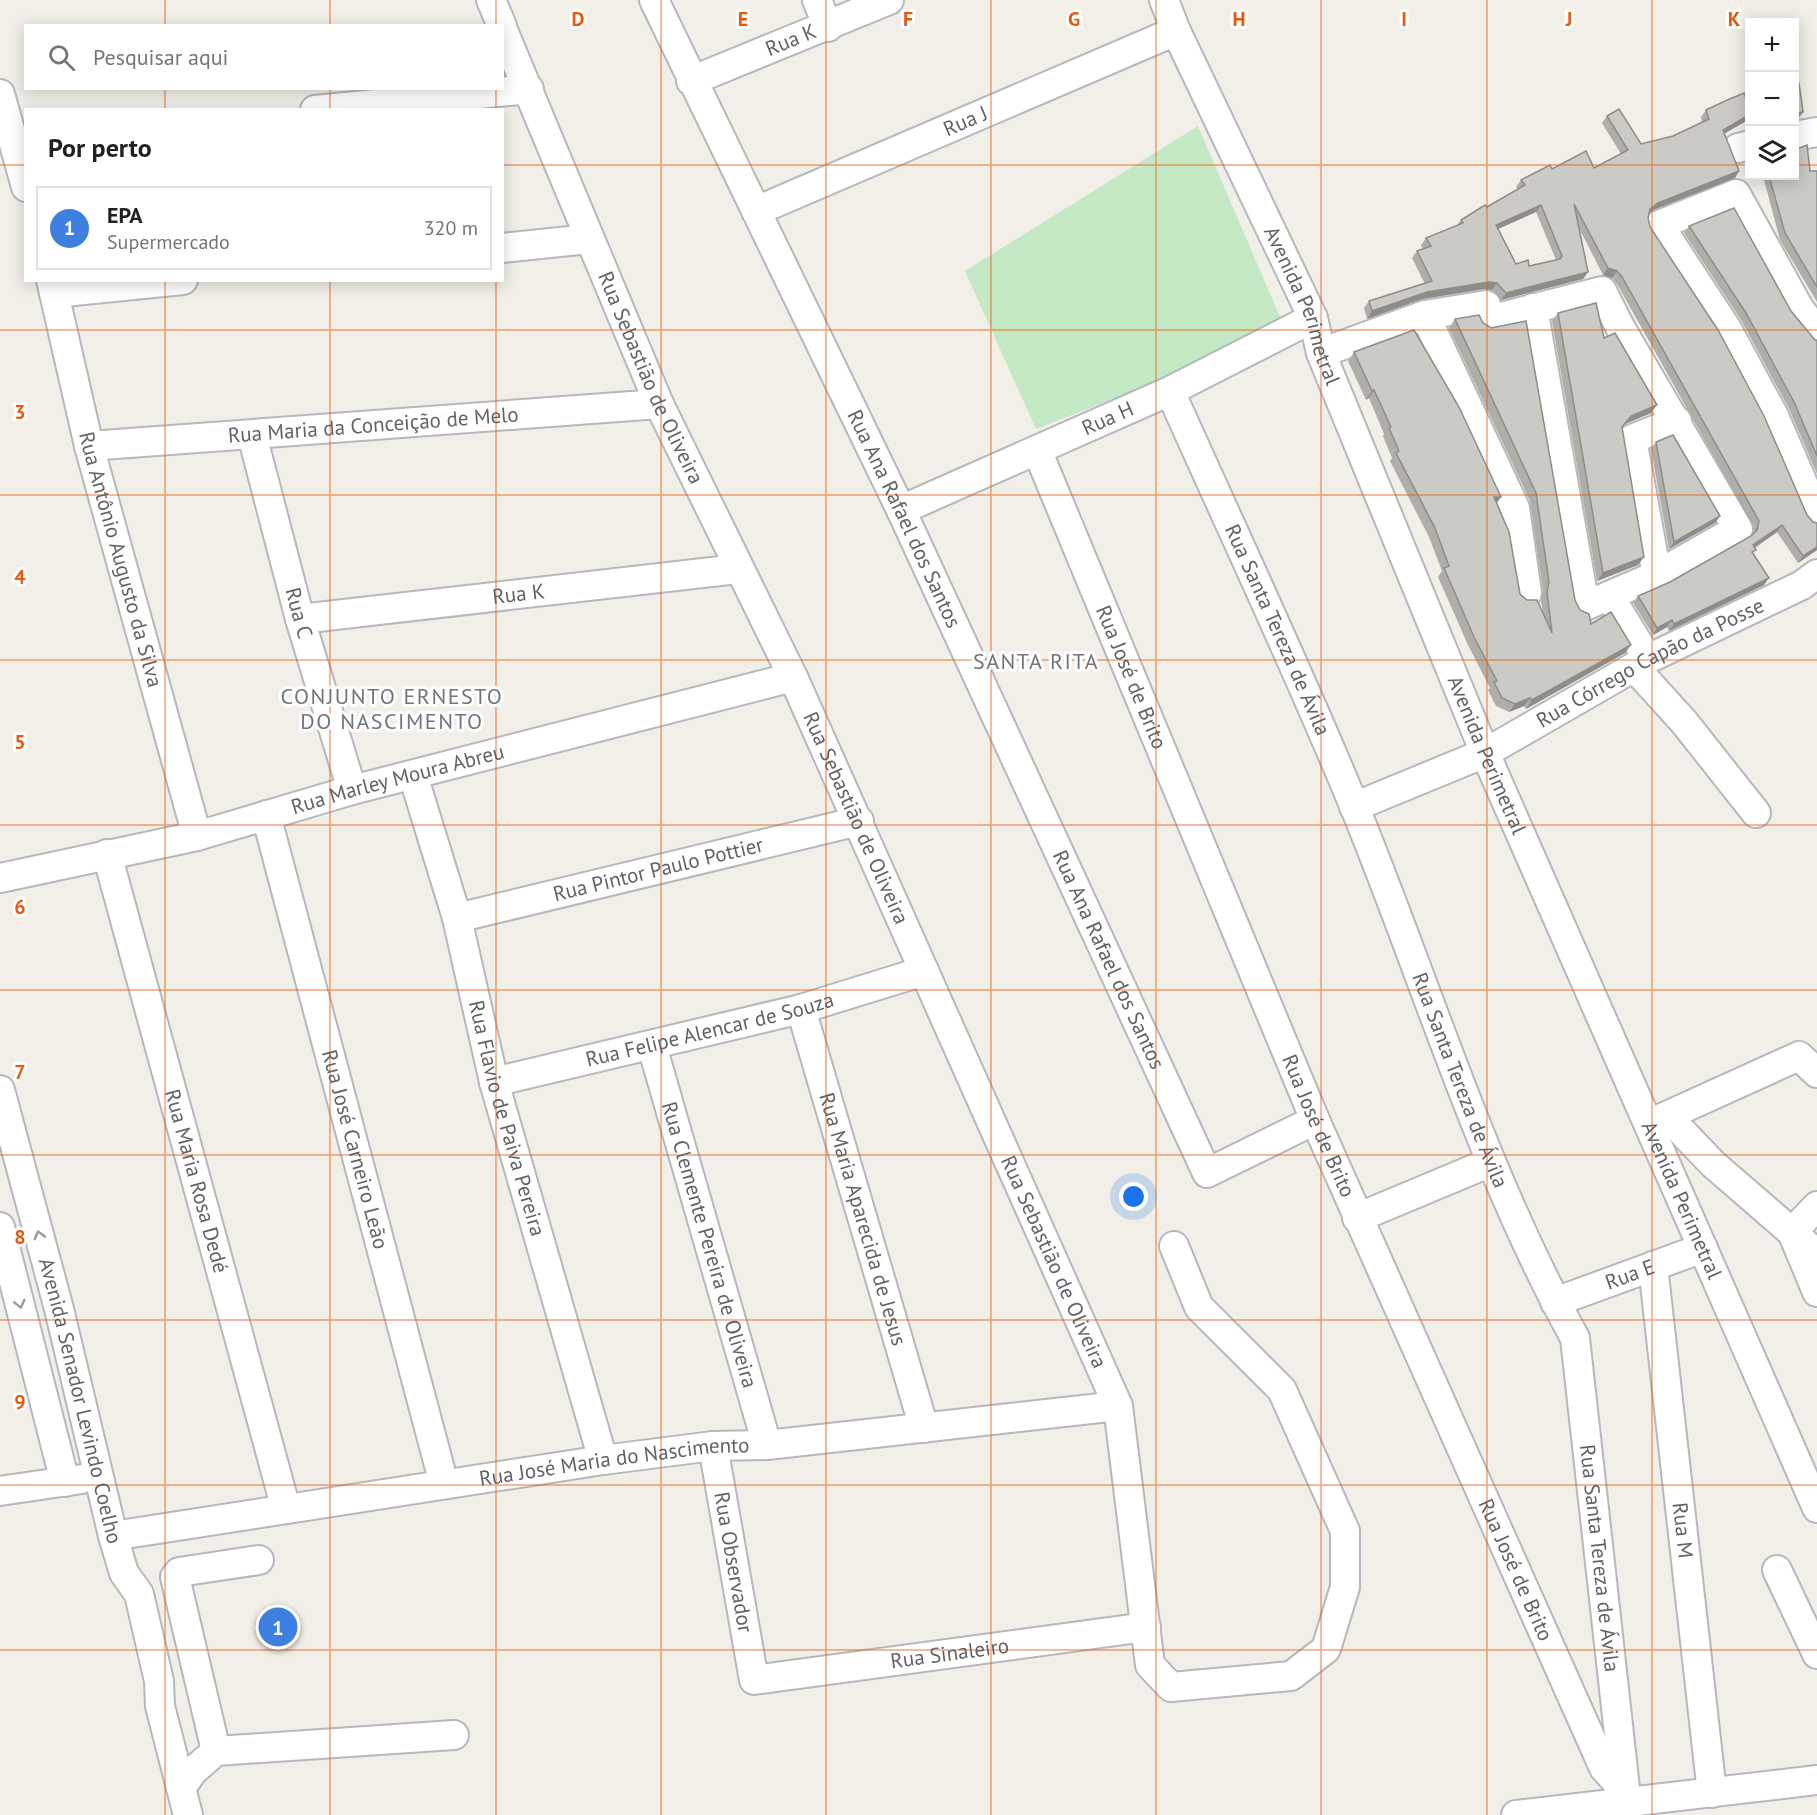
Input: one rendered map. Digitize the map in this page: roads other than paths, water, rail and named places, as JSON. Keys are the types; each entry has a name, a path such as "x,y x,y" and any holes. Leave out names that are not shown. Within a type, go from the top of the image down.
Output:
{"street":[{"name":"Rua Sebastião de Oliveira","path":"491,0 501,24"},
{"name":"Rua Ana Rafael dos Santos","path":"654,0 691,81 901,510 1207,1173 1315,1120"},
{"path":"817,0 828,27"},
{"name":"Rua K","path":"691,81 890,0"},
{"name":"Avenida Perimetral","path":"1164,0 1176,31 1313,318 1321,353 1485,753 1659,1121 1703,1248 1811,1476 1817,1508"},
{"name":"Rua J","path":"756,211 1176,31"},
{"name":"Rua Sebastião de Oliveira","path":"504,32 659,404 793,677 859,821 1118,1406 1150,1665 1171,1687 1291,1676 1326,1649 1345,1587 1345,1531 1282,1390 1199,1307 1174,1246"},
{"path":"335,108 529,89"},
{"path":"0,94 19,138 24,173"},
{"path":"1799,135 1817,132"},
{"path":"1817,332 1799,308 1736,194 1659,225 1727,329 1769,406 1817,514"},
{"path":"504,248 589,239"},
{"path":"53,287 146,282"},
{"name":"Rua Antônio Augusto da Silva","path":"53,287 89,446 197,836"},
{"path":"1321,353 1425,315 1486,305 1489,320 1533,308 1602,291 1620,327 1677,421 1738,529 1657,575 1585,606 1533,308"},
{"path":"1425,315 1515,508 1527,592"},
{"name":"Rua H","path":"901,510 1170,391 1313,318"},
{"name":"Rua Santa Tereza de Ávila","path":"1170,391 1354,807 1491,1162 1555,1302 1575,1338 1626,1802"},
{"name":"Rua Maria da Conceição de Melo","path":"89,446 659,404"},
{"path":"1657,575 1632,439 1677,421"},
{"name":"Rua C","path":"252,435 300,619 352,790"},
{"name":"Rua José de Brito","path":"1037,450 1357,1218 1604,1768 1626,1802"},
{"name":"Rua K","path":"300,619 738,569"},
{"name":"Rua Córrego Capão da Posse","path":"1354,807 1485,753 1641,663 1812,586"},
{"path":"1610,597 1641,663 1756,813"},
{"name":"Rua Marley Moura Abreu","path":"0,878 197,836 352,790 793,677"},
{"name":"Rua Flavio de Paiva Pereira","path":"413,775 457,918 494,1082 603,1461"},
{"name":"Rua José Carneiro Leão","path":"266,815 444,1484"},
{"name":"Rua Pintor Paulo Pottier","path":"457,918 859,821"},
{"name":"Rua Maria Rosa Dedé","path":"107,854 286,1509"},
{"name":"Rua Felipe Alencar de Souza","path":"494,1082 801,1010 924,971"},
{"name":"Rua Maria Aparecida de Jesus","path":"801,1010 924,1428"},
{"name":"Rua Clemente Pereira de Oliveira","path":"652,1046 767,1445"},
{"path":"1659,1121 1808,1064"},
{"name":"Avenida Senador Levindo Coelho","path":"0,1090 59,1309 113,1536 124,1573 139,1594 159,1681 160,1706 184,1802"},
{"path":"1659,1121 1713,1164 1817,1254"},
{"path":"1357,1218 1491,1162"},
{"path":"1792,1232 1817,1206"},
{"name":"Avenida Senador Levindo Coelho","path":"0,1227 65,1482"},
{"path":"1792,1232 1817,1292"},
{"name":"Rua E","path":"1555,1302 1703,1248"},
{"name":"Rua M","path":"1653,1266 1712,1793"},
{"name":"Rua José Maria do Nascimento","path":"113,1536 444,1484 713,1446 767,1445 1118,1406"},
{"name":"Rua Observador","path":"713,1446 754,1680"},
{"path":"0,1491 99,1476"},
{"path":"216,1751 175,1577 179,1572 259,1560"},
{"path":"1777,1570 1817,1654"},
{"name":"Rua Sinaleiro","path":"754,1680 1146,1627"},
{"path":"184,1802 193,1771 216,1751 454,1735"},
{"path":"1515,1815 1817,1780"}],"place":[{"name":"EPA","path":"278,1627"}],"district":[{"name":"SANTA RITA","path":"1036,661"},
{"name":"CONJUNTO ERNESTO DO NASCIMENTO","path":"392,708"}]}
